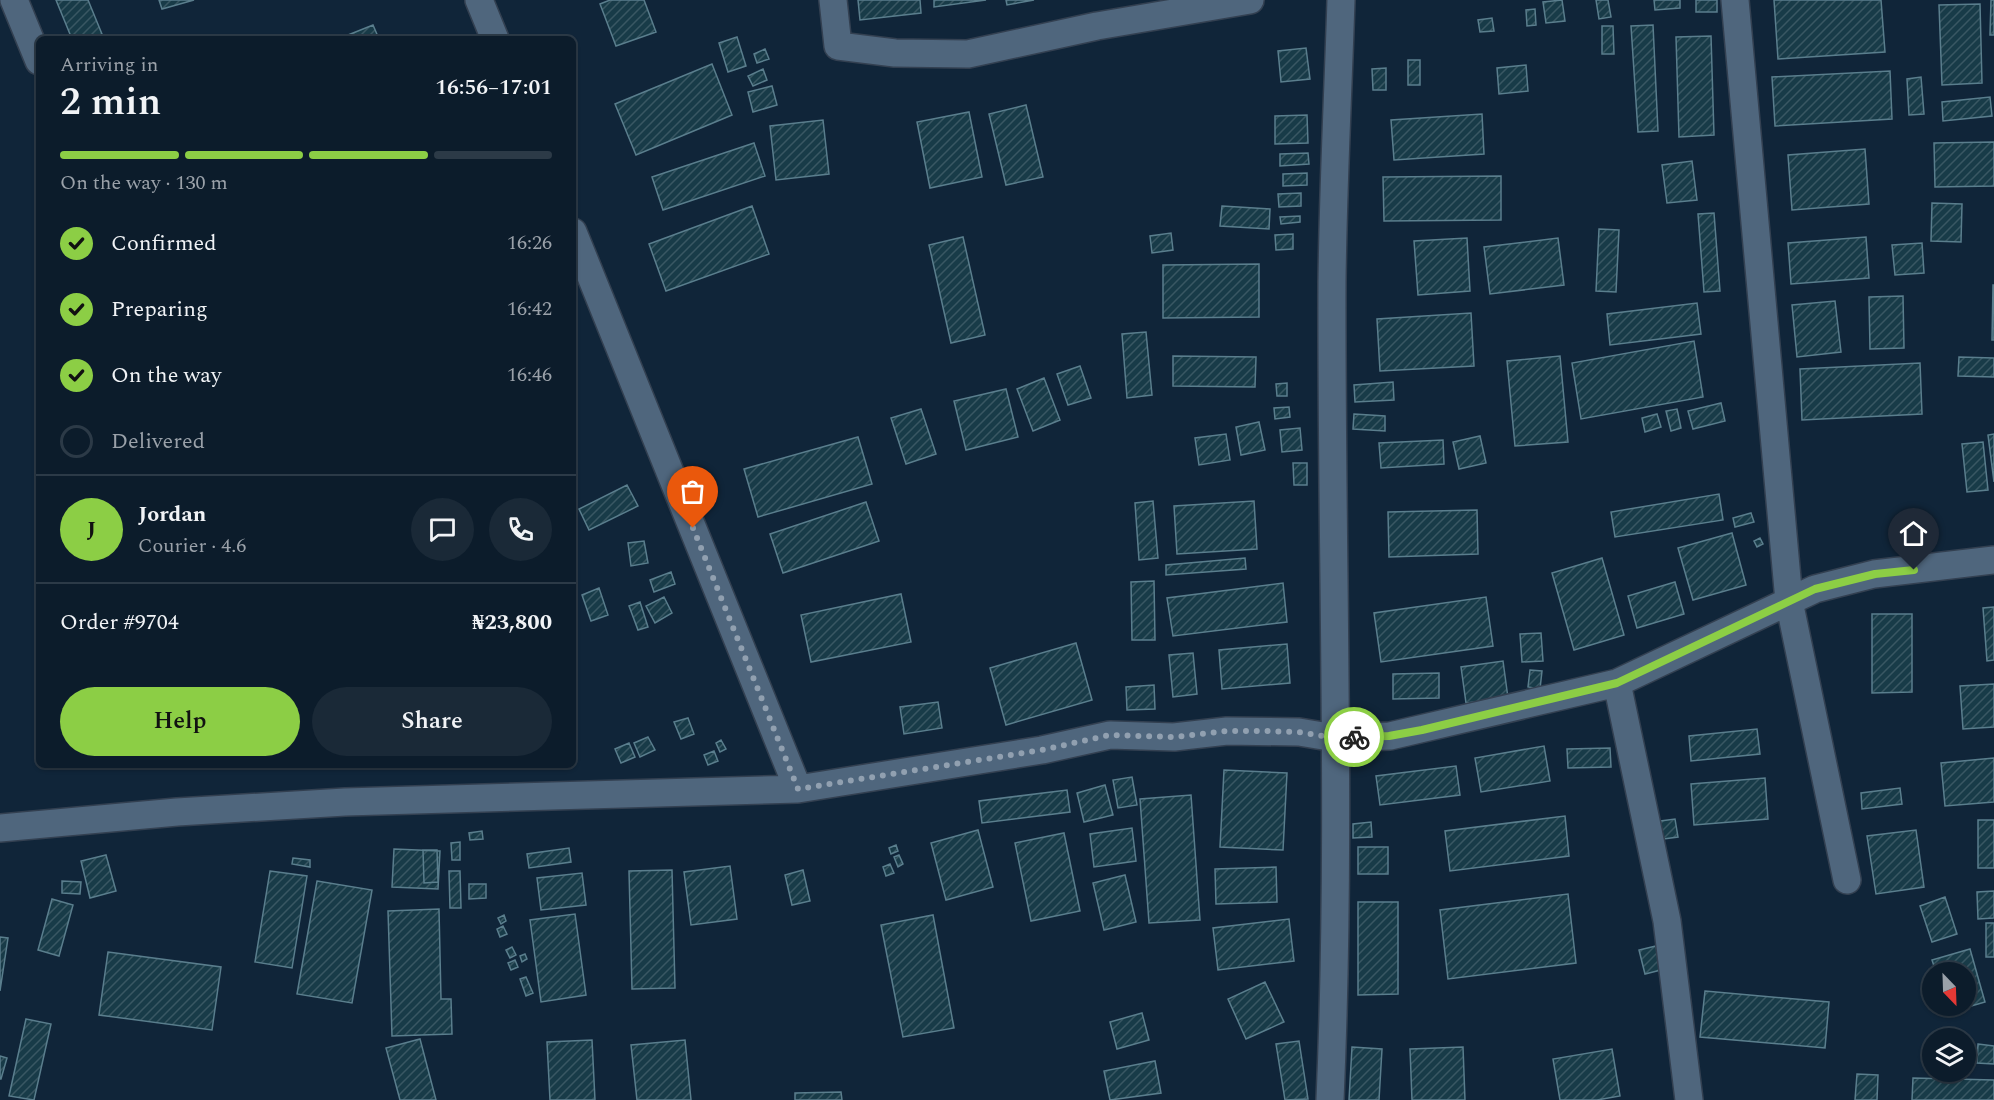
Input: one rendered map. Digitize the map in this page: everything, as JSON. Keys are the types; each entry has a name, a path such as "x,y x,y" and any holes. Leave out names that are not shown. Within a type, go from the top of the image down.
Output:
{"street":[{"path":"14,0 36,54"},
{"path":"479,0 494,36"},
{"path":"833,0 838,46 895,52 968,54 1097,26 1250,0"},
{"path":"1330,1100 1334,1023 1336,582 1332,280 1341,0"},
{"path":"1735,0 1789,602 1847,880"},
{"path":"576,239 798,789"},
{"path":"0,828 177,812 345,802 798,789 1042,750 1110,735 1174,737 1227,731 1256,731 1299,732 1335,738 1389,736 1617,683 1815,589 1875,574 1994,560"},
{"path":"1617,683 1667,921 1689,1100"}],"building":[{"path":"56,0 88,0 103,36 71,36"},
{"path":"159,0 194,0 162,9"},
{"path":"610,0 644,0 656,32 616,46 600,4"},
{"path":"858,0 920,0 921,13 860,20"},
{"path":"934,0 986,0 934,7"},
{"path":"1006,0 1034,0 1007,5"},
{"path":"1562,0 1565,21 1546,23 1543,2"},
{"path":"1596,0 1608,0 1611,17 1599,19"},
{"path":"1654,0 1680,0 1680,8 1655,10"},
{"path":"1696,0 1717,0 1717,12 1696,12"},
{"path":"1774,0 1881,0 1885,52 1778,59"},
{"path":"1991,0 1994,0 1994,35 1990,35"},
{"path":"1980,4 1982,83 1942,85 1939,5"},
{"path":"1535,9 1536,25 1527,26 1526,10"},
{"path":"1492,18 1494,31 1480,32 1478,20"},
{"path":"373,25 378,36 346,36"},
{"path":"1653,25 1658,131 1638,132 1631,26"},
{"path":"1602,26 1613,26 1614,54 1602,54"},
{"path":"1711,36 1714,135 1679,137 1676,37"},
{"path":"737,37 746,66 728,72 719,43"},
{"path":"1306,48 1310,79 1281,82 1278,51"},
{"path":"765,49 769,59 757,63 754,54"},
{"path":"1408,60 1420,60 1420,85 1408,85"},
{"path":"712,64 732,115 636,155 615,104"},
{"path":"1526,65 1528,91 1499,94 1497,68"},
{"path":"1386,68 1386,90 1373,90 1372,69"},
{"path":"763,69 767,80 753,86 748,76"},
{"path":"1890,71 1892,119 1775,126 1772,77"},
{"path":"1921,77 1924,114 1909,115 1907,79"},
{"path":"772,86 777,105 753,112 748,92"},
{"path":"1990,97 1992,116 1943,121 1942,102"},
{"path":"1026,105 1043,177 1006,185 989,114"},
{"path":"969,112 982,177 930,188 917,122"},
{"path":"1482,114 1484,154 1394,160 1391,120"},
{"path":"1307,115 1308,143 1275,144 1275,116"},
{"path":"823,120 829,174 776,180 770,126"},
{"path":"1994,142 1994,186 1935,187 1934,143"},
{"path":"754,143 765,176 663,210 652,177"},
{"path":"1865,149 1869,204 1792,210 1788,155"},
{"path":"1308,153 1309,164 1280,166 1280,154"},
{"path":"1692,161 1697,200 1667,203 1662,165"},
{"path":"1307,173 1307,185 1283,186 1283,174"},
{"path":"1501,176 1501,220 1384,221 1383,177"},
{"path":"1301,193 1301,206 1279,207 1278,194"},
{"path":"1932,203 1962,204 1961,242 1931,241"},
{"path":"752,206 769,254 666,291 649,244"},
{"path":"1222,206 1270,209 1269,229 1220,226"},
{"path":"1714,213 1720,291 1704,292 1698,214"},
{"path":"1300,216 1300,222 1281,224 1280,217"},
{"path":"1599,229 1619,230 1616,292 1596,291"},
{"path":"1171,233 1173,250 1152,253 1150,236"},
{"path":"1293,234 1293,249 1276,250 1275,235"},
{"path":"963,237 985,335 951,343 929,245"},
{"path":"1866,237 1869,278 1791,284 1788,243"},
{"path":"1467,238 1470,291 1418,295 1414,241"},
{"path":"1558,238 1564,285 1490,294 1484,247"},
{"path":"1922,243 1924,273 1895,275 1892,245"},
{"path":"1259,264 1259,317 1163,318 1163,265"},
{"path":"1993,285 1994,340 1992,340"},
{"path":"1903,296 1904,348 1870,349 1869,297"},
{"path":"1835,301 1841,352 1797,357 1792,305"},
{"path":"1697,303 1701,334 1610,345 1607,314"},
{"path":"1471,313 1474,366 1380,371 1377,319"},
{"path":"1146,332 1152,395 1127,398 1122,334"},
{"path":"1694,341 1703,397 1581,419 1572,363"},
{"path":"1173,356 1256,357 1255,387 1173,386"},
{"path":"1560,356 1568,442 1515,446 1507,361"},
{"path":"1959,357 1994,358 1994,377 1958,376"},
{"path":"1920,363 1922,414 1802,420 1800,369"},
{"path":"1080,366 1091,398 1068,405 1057,374"},
{"path":"1044,378 1060,420 1033,431 1017,389"},
{"path":"1393,382 1394,400 1355,402 1354,385"},
{"path":"1287,383 1287,396 1277,396 1276,384"},
{"path":"1006,389 1018,437 966,450 954,401"},
{"path":"1721,403 1725,421 1693,429 1688,411"},
{"path":"1289,407 1290,417 1275,419 1274,408"},
{"path":"921,409 936,454 906,464 891,418"},
{"path":"1677,409 1681,428 1671,431 1666,411"},
{"path":"1354,414 1385,416 1385,431 1353,429"},
{"path":"1657,414 1661,427 1645,432 1642,418"},
{"path":"1259,422 1265,450 1241,455 1236,427"},
{"path":"1300,428 1302,450 1282,452 1280,430"},
{"path":"1226,434 1230,460 1199,465 1195,438"},
{"path":"1994,434 1994,482 1988,435"},
{"path":"1480,436 1486,463 1459,469 1453,442"},
{"path":"858,437 872,484 758,517 744,469"},
{"path":"1443,440 1444,464 1381,468 1379,443"},
{"path":"1983,442 1988,490 1967,492 1962,444"},
{"path":"1293,463 1307,463 1307,485 1294,485"},
{"path":"627,485 638,506 589,530 579,509"},
{"path":"1719,494 1723,520 1615,537 1611,512"},
{"path":"1153,501 1158,558 1139,560 1135,503"},
{"path":"1254,501 1257,549 1177,554 1174,506"},
{"path":"866,502 879,541 783,573 770,534"},
{"path":"1477,510 1478,554 1389,557 1388,512"},
{"path":"1751,513 1754,522 1735,527 1733,518"},
{"path":"1732,533 1746,585 1693,600 1678,548"},
{"path":"1760,538 1763,544 1757,547 1754,541"},
{"path":"644,541 648,563 631,566 628,543"},
{"path":"1245,558 1246,569 1166,575 1166,565"},
{"path":"1602,558 1624,635 1574,650 1552,573"},
{"path":"671,572 675,584 654,592 650,580"},
{"path":"1154,581 1155,640 1132,640 1131,582"},
{"path":"1675,582 1684,614 1637,628 1628,596"},
{"path":"1283,583 1287,622 1173,636 1167,598"},
{"path":"599,588 608,615 591,621 582,595"},
{"path":"901,594 911,642 811,662 801,615"},
{"path":"664,597 672,613 655,623 646,606"},
{"path":"1486,597 1493,646 1381,662 1374,613"},
{"path":"640,602 648,627 638,630 629,606"},
{"path":"1994,607 1994,660 1987,661 1983,608"},
{"path":"1872,614 1912,614 1912,692 1872,693"},
{"path":"1541,633 1543,661 1522,662 1520,634"},
{"path":"1076,643 1092,700 1006,725 990,668"},
{"path":"1287,644 1290,683 1222,689 1219,650"},
{"path":"1193,653 1197,694 1173,697 1169,655"},
{"path":"1503,661 1508,698 1466,703 1461,667"},
{"path":"1530,670 1542,671 1540,689 1528,687"},
{"path":"1439,673 1439,698 1393,699 1393,674"},
{"path":"1994,684 1994,727 1963,729 1960,686"},
{"path":"1154,685 1155,709 1127,710 1126,687"},
{"path":"938,702 942,728 904,734 900,707"},
{"path":"688,718 694,734 681,739 674,722"},
{"path":"1757,729 1760,754 1691,761 1689,736"},
{"path":"648,737 655,750 640,757 634,743"},
{"path":"721,740 726,749 720,752 716,743"},
{"path":"629,743 635,757 621,763 615,749"},
{"path":"1544,746 1550,781 1481,792 1475,758"},
{"path":"1610,748 1611,767 1568,768 1567,749"},
{"path":"714,751 718,761 708,765 704,755"},
{"path":"1994,758 1994,802 1945,806 1941,763"},
{"path":"1456,766 1460,795 1380,805 1376,776"},
{"path":"1224,770 1287,773 1283,850 1220,847"},
{"path":"1132,777 1137,805 1118,808 1113,780"},
{"path":"1765,778 1768,819 1694,825 1691,784"},
{"path":"1105,785 1113,815 1084,822 1077,793"},
{"path":"1900,788 1902,804 1862,809 1861,793"},
{"path":"1067,790 1070,812 982,823 979,801"},
{"path":"1191,795 1200,920 1149,923 1140,799"},
{"path":"1565,816 1569,856 1450,871 1445,831"},
{"path":"1675,819 1678,837 1656,840 1653,822"},
{"path":"1978,820 1994,820 1994,868 1978,868"},
{"path":"1371,822 1372,837 1353,838 1353,824"},
{"path":"1132,828 1136,861 1094,867 1090,834"},
{"path":"978,830 993,887 946,900 931,843"},
{"path":"1916,830 1924,887 1876,894 1867,836"},
{"path":"482,831 483,839 470,840 469,833"},
{"path":"1064,833 1080,911 1031,921 1015,843"},
{"path":"460,842 460,860 452,860 451,843"},
{"path":"896,845 898,851 891,854 889,848"},
{"path":"1358,847 1388,847 1388,874 1358,874"},
{"path":"569,848 571,862 529,868 527,854"},
{"path":"394,849 440,851 438,889 392,887"},
{"path":"423,850 437,850 438,882 424,883"},
{"path":"106,855 116,891 90,898 81,861"},
{"path":"899,855 903,864 898,867 894,857"},
{"path":"293,858 310,860 310,867 292,864"},
{"path":"890,864 894,873 886,876 883,867"},
{"path":"730,866 737,919 691,925 684,872"},
{"path":"1276,867 1277,902 1216,904 1215,869"},
{"path":"672,870 675,988 632,989 629,871"},
{"path":"803,870 810,901 792,905 785,875"},
{"path":"270,871 307,876 292,968 255,962"},
{"path":"449,871 460,871 461,908 450,908"},
{"path":"582,873 586,905 541,910 537,878"},
{"path":"1125,875 1136,922 1104,930 1093,883"},
{"path":"62,881 81,882 80,894 62,893"},
{"path":"317,881 372,890 352,1003 297,994"},
{"path":"469,884 486,884 486,898 469,899"},
{"path":"1994,891 1994,918 1978,919 1977,892"},
{"path":"1568,894 1576,963 1448,979 1440,910"},
{"path":"1945,897 1957,934 1932,942 1920,906"},
{"path":"52,899 73,905 59,956 38,950"},
{"path":"1358,902 1398,902 1398,994 1358,995"},
{"path":"439,909 441,999 451,999 452,1034 392,1036 388,911"},
{"path":"575,914 586,995 541,1002 530,920"},
{"path":"504,915 506,921 501,924 498,918"},
{"path":"933,915 954,1028 903,1037 881,925"},
{"path":"1289,919 1294,961 1218,970 1213,928"},
{"path":"1986,923 1994,923 1994,957 1986,957"},
{"path":"503,926 507,934 500,937 497,929"},
{"path":"0,937 8,938 0,991"},
{"path":"1656,946 1661,970 1645,974 1639,950"},
{"path":"512,947 516,955 510,958 506,950"},
{"path":"1970,949 1974,962 1933,962 1932,960"},
{"path":"108,952 221,967 212,1030 99,1015"},
{"path":"525,954 527,959 522,962 520,956"},
{"path":"515,960 518,967 511,970 508,963"},
{"path":"1976,970 1985,1002 1976,1005"},
{"path":"526,977 533,993 526,996 520,979"},
{"path":"1265,982 1284,1022 1246,1039 1228,999"},
{"path":"1705,991 1829,1002 1825,1048 1700,1037"},
{"path":"1142,1013 1149,1040 1117,1049 1110,1022"},
{"path":"26,1019 51,1024 34,1100 9,1096"},
{"path":"420,1039 436,1100 400,1100 386,1048"},
{"path":"592,1040 595,1100 550,1100 547,1042"},
{"path":"685,1040 691,1100 637,1100 631,1045"},
{"path":"1299,1041 1308,1099 1285,1100 1276,1044"},
{"path":"1978,1044 1994,1046 1994,1064 1977,1063"},
{"path":"1352,1047 1382,1049 1379,1100 1349,1100"},
{"path":"1463,1047 1465,1100 1412,1100 1410,1049"},
{"path":"1612,1049 1620,1096 1597,1100 1560,1100 1553,1059"},
{"path":"0,1056 7,1058 1,1079 0,1079"},
{"path":"1155,1061 1161,1093 1110,1100 1104,1071"},
{"path":"1857,1074 1878,1075 1877,1100 1855,1100"},
{"path":"1913,1078 1922,1078 1922,1082 1994,1080 1994,1100 1912,1100"},
{"path":"841,1092 842,1100 795,1100 795,1093"}],"way so far":[{"path":"693,528 798,789 1042,750 1110,735 1174,737 1227,731 1265,731 1299,732 1335,738 1354,737"}],"route":[{"path":"1354,737 1389,736 1422,730 1493,711 1617,683 1695,648 1815,589 1875,574 1914,570"}]}
